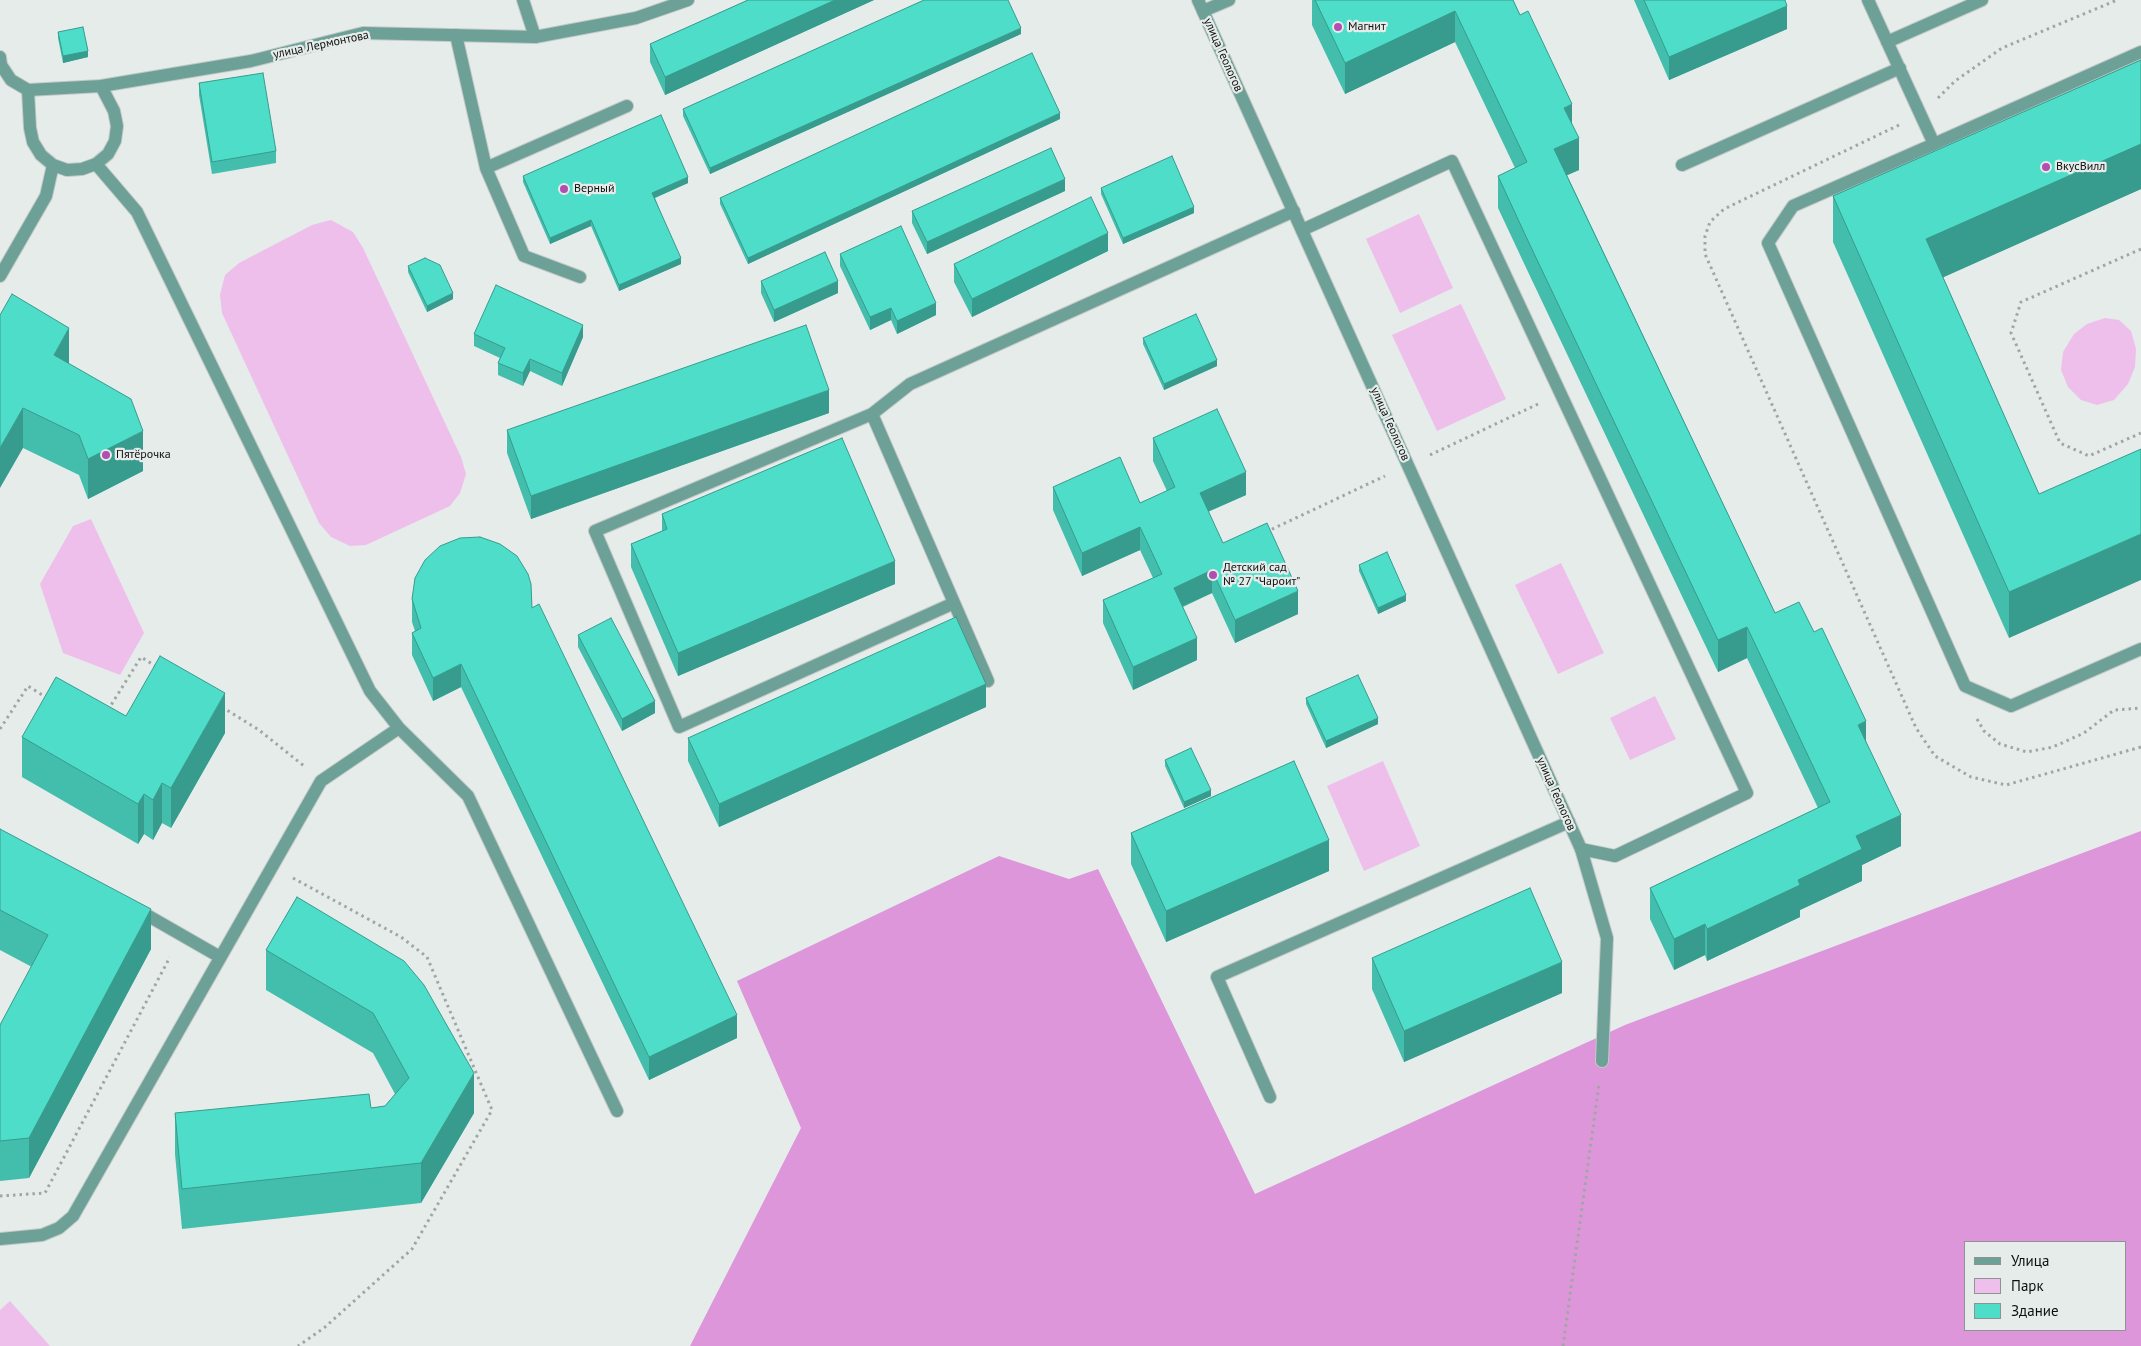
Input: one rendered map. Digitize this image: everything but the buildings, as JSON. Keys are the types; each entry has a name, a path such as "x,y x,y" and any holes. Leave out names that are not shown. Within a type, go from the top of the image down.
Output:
{"street":[{"path":"523,0 536,37"},
{"name":"улица Лермонтова","path":"28,90 101,86 251,61 363,33 536,37 636,18 688,0"},
{"path":"1201,5 1229,0"},
{"path":"1868,0 1934,144"},
{"path":"1887,42 1982,0"},
{"name":"улица Геологов","path":"1201,5 1581,849 1607,938 1602,1061"},
{"path":"456,35 486,168 524,256 580,277"},
{"path":"2141,52 1793,206 1768,243 1965,686 2011,706 2141,648"},
{"path":"0,57 1,65 11,80 28,90 30,128 33,142 41,155 52,165 67,170 82,169 96,164 108,154 115,141 117,126 114,111 101,86"},
{"path":"1682,165 1900,68"},
{"path":"486,168 627,106"},
{"path":"1302,230 1452,161 1747,793 1615,856 1581,849"},
{"path":"96,164 137,212 370,691 399,728 468,796 617,1111"},
{"path":"0,276 46,196 52,165"},
{"path":"954,603 679,727 595,531 872,414 910,384 1294,211"},
{"path":"872,414 988,681"},
{"path":"0,1239 42,1236 59,1228 73,1216 322,781 399,728"},
{"path":"1270,1097 1217,977 1569,822"},
{"path":"127,903 220,957"}],"path":[{"path":"2117,0 2002,48 1955,81 1921,115 1724,209 1710,222 1705,236 1705,254 1916,728 1935,756 1971,777 2006,785 2141,747"},
{"path":"2141,249 2021,302 2011,333 2060,443 2089,456 2141,433"},
{"path":"1427,456 1561,394"},
{"path":"1261,534 1389,474"},
{"path":"106,712 141,657 158,667"},
{"path":"0,729 28,686 50,700"},
{"path":"1965,686 1970,708 1984,731 2000,744 2027,752 2053,747 2084,733 2114,710 2141,708"},
{"path":"217,704 259,730 322,781"},
{"path":"273,867 401,937 427,957 492,1110 412,1249 324,1328 298,1346"},
{"path":"0,1196 45,1193 173,951"},
{"path":"1563,1346 1602,1061"}],"green space":[{"path":"1419,214 1453,288 1400,313 1366,239"},
{"path":"331,220 353,232 363,248 461,457 466,474 460,493 450,506 366,545 350,546 331,537 319,523 222,313 220,295 225,275 239,263 312,225"},
{"path":"1461,304 1506,399 1437,431 1392,335"},
{"path":"2105,318 2119,320 2131,331 2136,349 2135,367 2128,384 2114,400 2097,405 2081,400 2068,387 2061,370 2063,352 2074,334 2087,324"},
{"path":"91,519 144,633 120,675 63,653 40,584 73,526"},
{"path":"1561,563 1604,653 1558,674 1515,585"},
{"path":"1655,696 1676,739 1630,760 1610,718"},
{"path":"1383,761 1420,846 1364,871 1327,786"},
{"path":"10,1301 50,1346 0,1346 0,1310"}],"shaded area":[{"path":"2141,831 2141,1346 690,1346 801,1128 737,981 999,856 1069,879 1098,869 1255,1194 1625,1025"}],"place":[{"name":"Магнит","path":"1338,27"},
{"name":"ВкусВилл","path":"2046,167"},
{"name":"Верный","path":"564,189"},
{"name":"Пятёрочка","path":"106,455"},
{"name":"Детский сад № 27 \"Чароит\"","path":"1213,575"}]}
